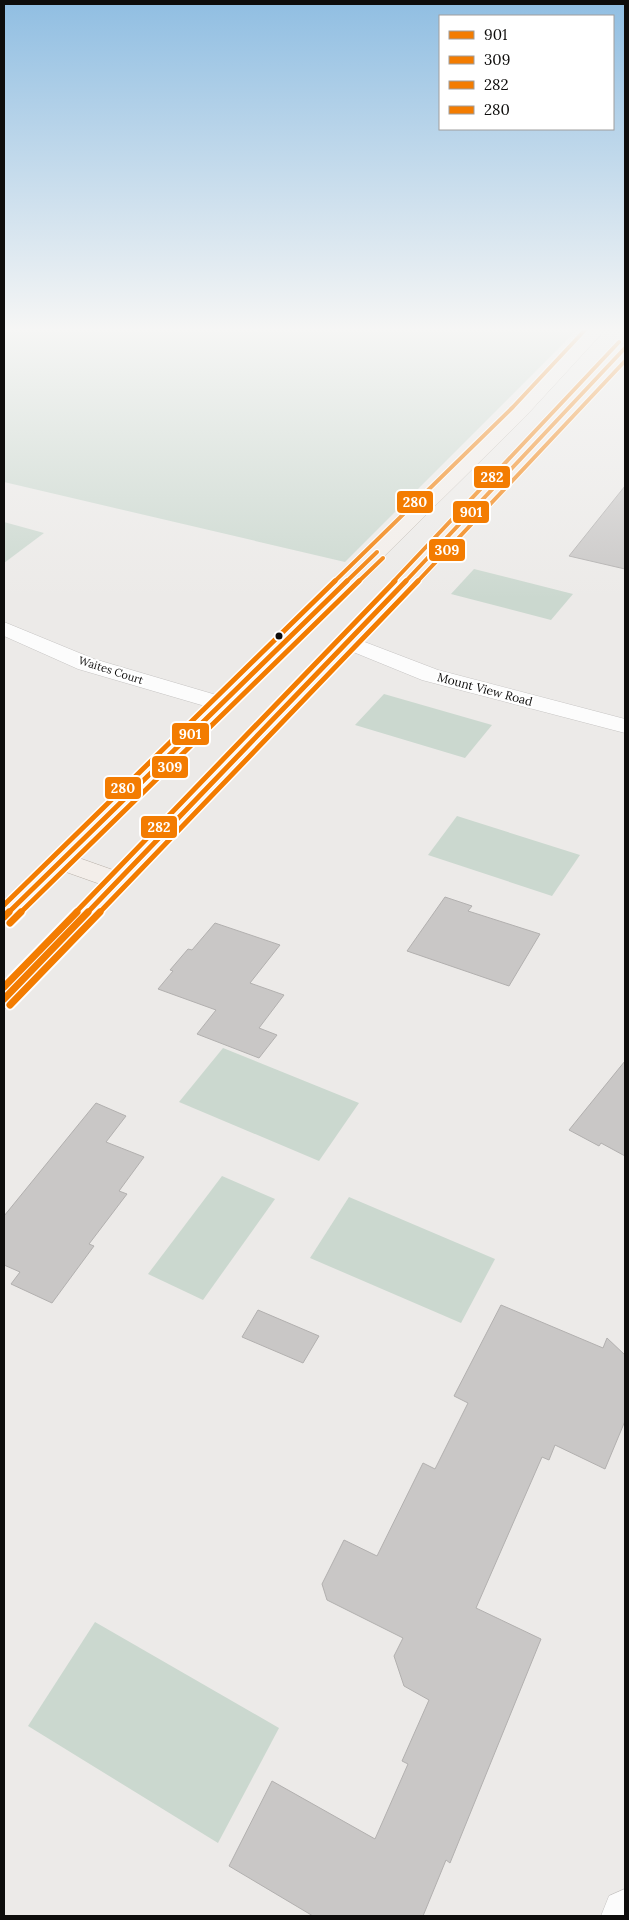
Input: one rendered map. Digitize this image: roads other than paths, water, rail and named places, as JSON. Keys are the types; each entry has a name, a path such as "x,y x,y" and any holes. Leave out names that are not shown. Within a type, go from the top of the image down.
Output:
{"main road":[{"path":"4,917 512,420"},
{"path":"4,999 349,642 558,420"},
{"path":"61,861 118,881"}],"street":[{"name":"Waites Court","path":"4,628 86,664 222,704"},
{"name":"Mount View Road","path":"349,642 430,675 625,726"},
{"path":"624,1916 625,1912"}]}
